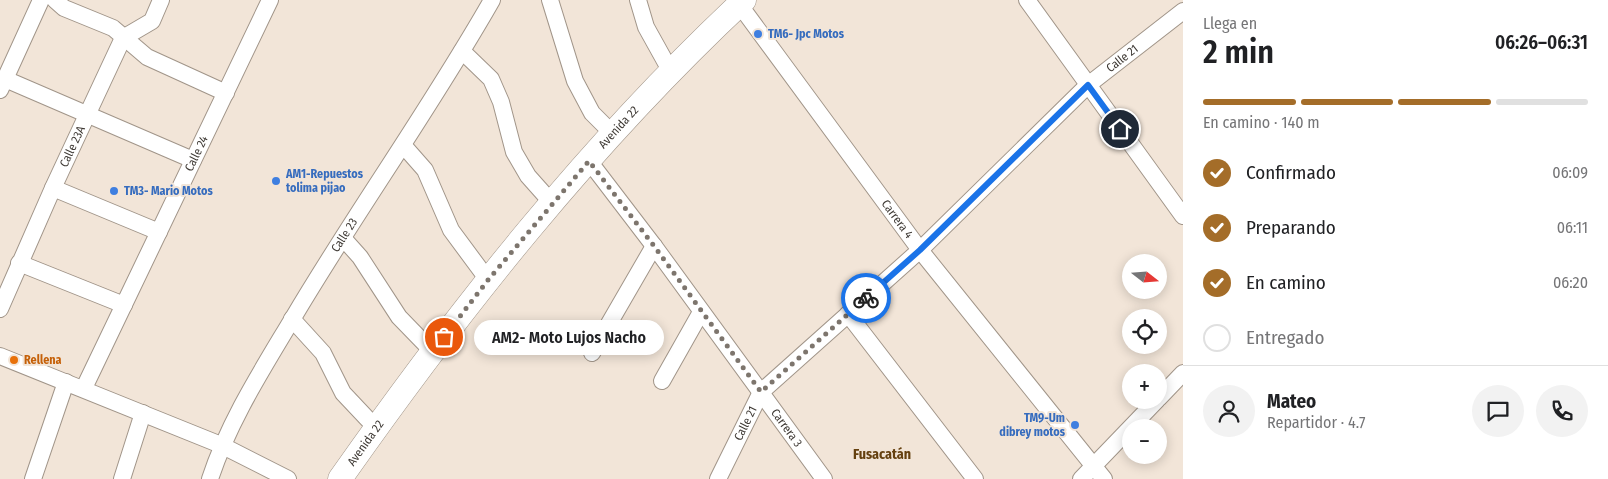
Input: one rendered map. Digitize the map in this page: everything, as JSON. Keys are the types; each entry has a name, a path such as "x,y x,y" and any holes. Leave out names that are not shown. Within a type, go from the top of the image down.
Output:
{"street":[{"path":"41,0 6,61 3,85 87,114 194,160"},
{"path":"55,0 64,8 113,28 146,58 226,93"},
{"path":"123,38 152,21 161,0"},
{"name":"Calle 24","path":"84,388 270,0"},
{"name":"Calle 23","path":"210,479 221,445 258,376 343,238 404,145 492,0"},
{"path":"550,0 576,82 592,113 614,134"},
{"path":"638,0 646,27 671,72"},
{"path":"1027,0 1183,216"},
{"name":"Avenida 22","path":"340,479 432,351 552,203 671,72 740,1"},
{"name":"Carrera 4","path":"740,1 920,250 1098,473"},
{"name":"Calle 21","path":"718,479 761,392 920,250 1088,85 1183,11"},
{"name":"Calle 23A","path":"0,309 53,188 123,38"},
{"path":"462,51 491,79 501,102 514,152 528,176 552,203"},
{"path":"404,145 426,170 451,230 488,280"},
{"name":"Carrera 3","path":"589,161 654,246 824,479"},
{"path":"53,188 159,232"},
{"path":"343,238 360,257 399,317 432,351"},
{"path":"592,353 654,246"},
{"path":"19,263 124,305"},
{"path":"662,381 701,312"},
{"path":"848,314 976,479"},
{"path":"292,320 323,353 343,392 376,428"},
{"path":"0,356 84,388 221,445 288,479"},
{"path":"1167,390 1183,373"},
{"path":"33,479 66,382"},
{"path":"1081,479 1098,473 1150,409"},
{"path":"122,479 143,413"}],"way so far":[{"path":"444,337 488,280 589,161 761,392 866,298"}],"place":[{"name":"TM6- Jpc Motos","path":"758,34"},
{"name":"AM1-Repuestos tolima pijao","path":"276,181"},
{"name":"TM3- Mario Motos","path":"114,191"},
{"name":"AM2- Moto Lujos Nacho","path":"444,337"},
{"name":"Rellena","path":"14,360"},
{"name":"TM9-Um dibrey motos","path":"1075,425"}],"district":[{"name":"Fusacatán","path":"882,454"}],"route":[{"path":"866,298 920,250 1088,85 1120,129"}]}
